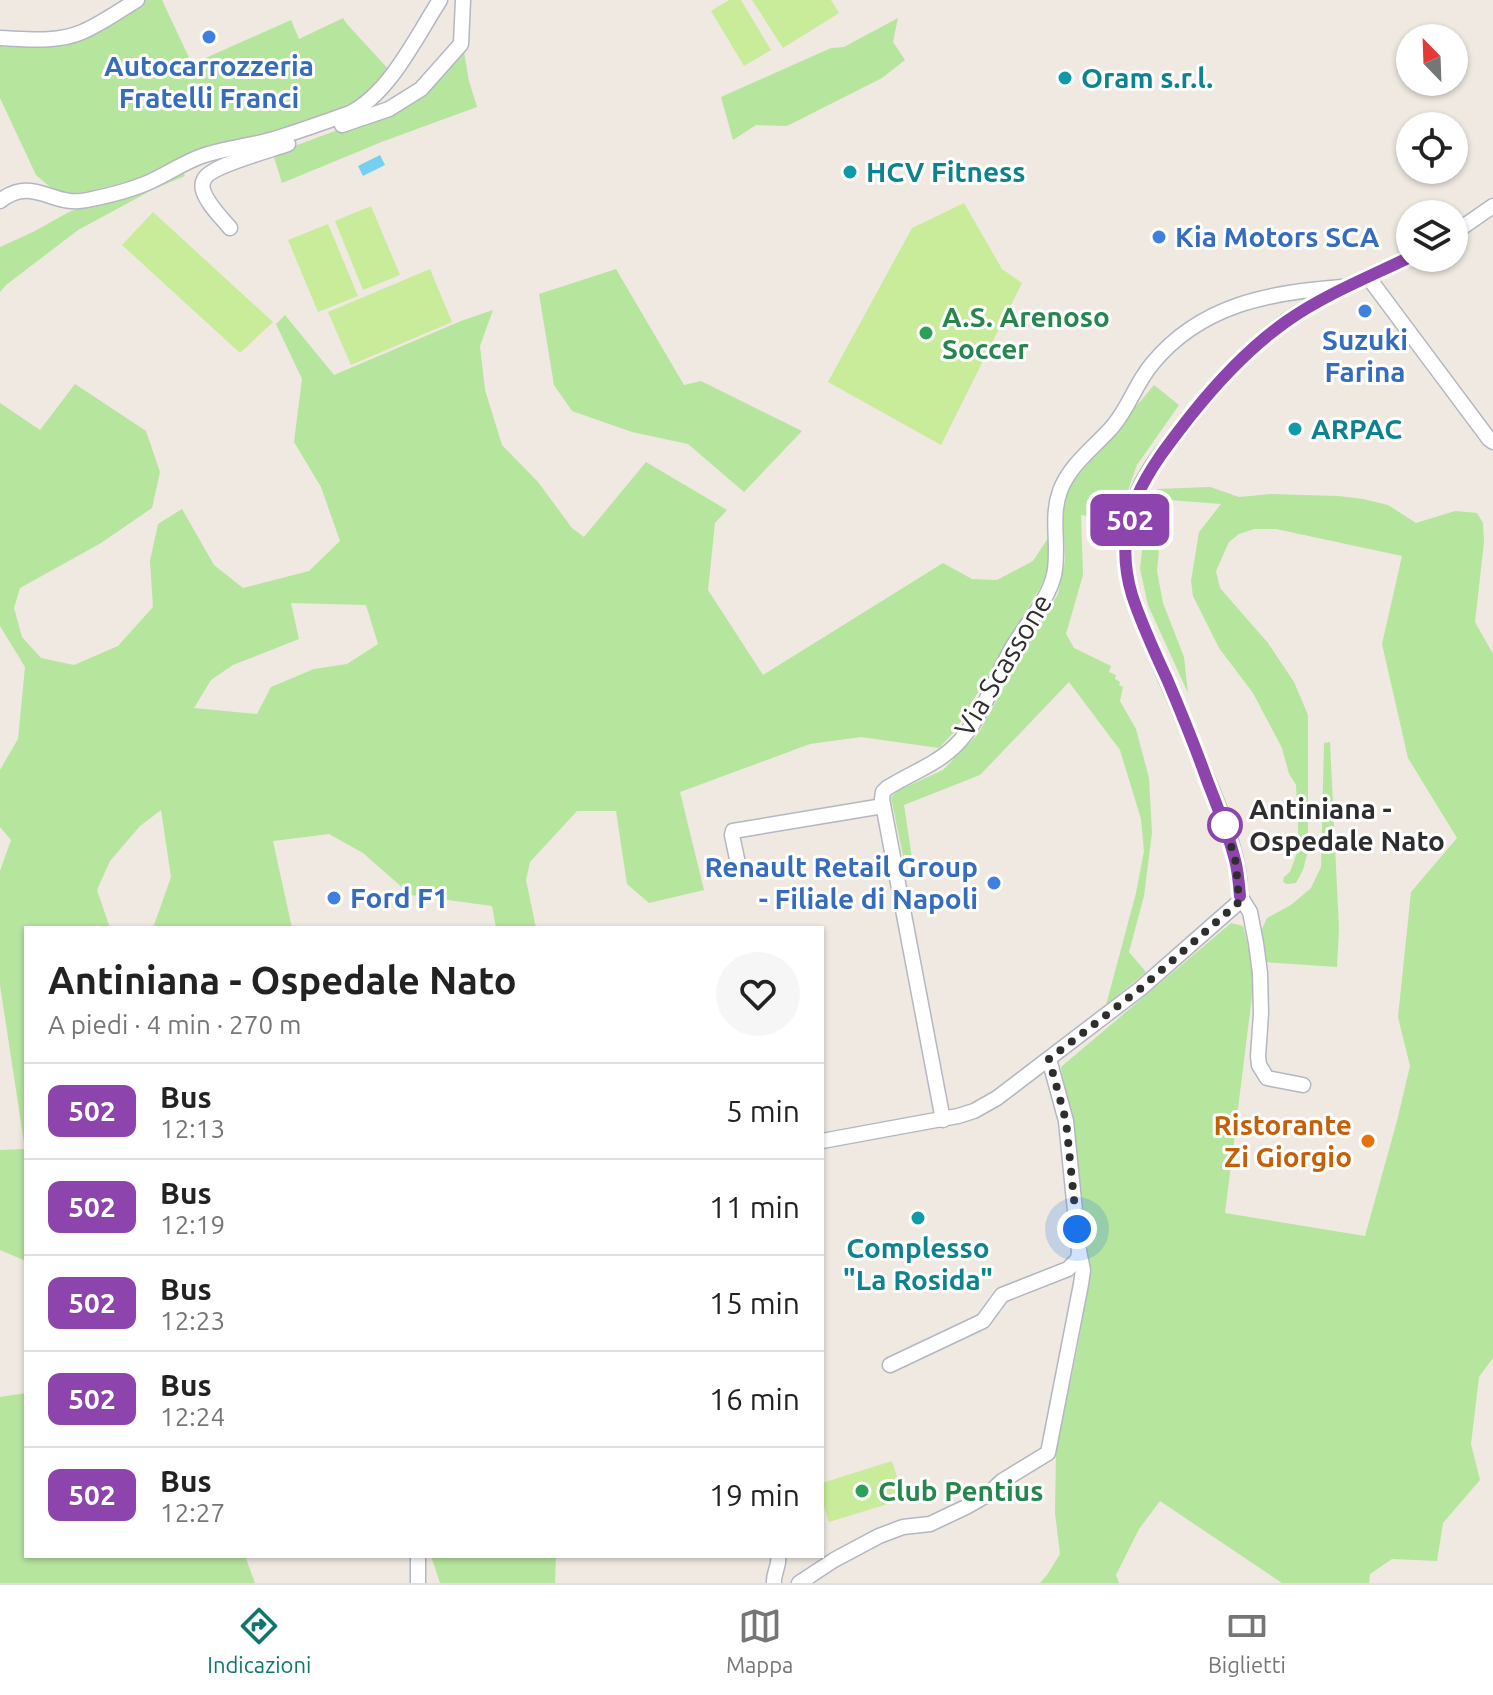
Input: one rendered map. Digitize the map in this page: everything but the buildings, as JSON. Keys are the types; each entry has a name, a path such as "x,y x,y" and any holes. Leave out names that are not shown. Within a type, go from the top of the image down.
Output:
{"street":[{"path":"0,38 72,36 137,0"},
{"path":"0,201 9,194 27,190 64,201 84,201 148,183 205,155 273,139 350,113 360,108 390,78 440,0"},
{"path":"230,228 206,197 203,183 206,177 223,166 389,109 411,97 461,44 463,0"},
{"path":"1468,223 1493,206"},
{"path":"824,1141 943,1120 974,1111 997,1098 1140,989 1239,902 1236,863 1225,826 1132,595 1127,573 1127,534 1134,504 1154,463 1238,360 1290,319 1396,264"},
{"path":"1368,277 1493,442"},
{"name":"Via Scassone","path":"883,806 883,792 887,788 947,753 976,719 1013,646 1053,579 1060,492 1076,465 1123,412 1151,365 1180,336 1206,319 1246,301 1306,290 1347,287"},
{"path":"737,859 733,831 883,806 943,1120"},
{"path":"1240,896 1250,912 1260,973 1259,1065 1267,1078 1303,1085"},
{"path":"799,1583 879,1536 903,1527 930,1524 966,1507 1048,1453 1083,1270 1066,1121 1049,1059"},
{"path":"890,1365 983,1321 1002,1295 1068,1269 1078,1259 1079,1251"},
{"path":"418,1558 418,1583"},
{"path":"774,1583 779,1558"}],"green space":[{"path":"146,0 162,0 192,64 291,20 299,39 343,18 391,72 364,101 267,136 178,160 137,179 90,191 70,194 51,188 36,175 0,98 0,43 88,35"},
{"path":"729,0 741,0 771,50 744,66 711,11"},
{"path":"752,0 831,0 839,13 783,48"},
{"path":"898,18 893,42 905,60 882,78 787,126 756,125 733,140 721,97 831,48 844,47"},
{"path":"464,52 477,107 282,183 273,154 397,108"},
{"path":"182,169 185,176 78,230 0,292 0,247 69,212"},
{"name":"A.S. Arenoso Soccer","path":"964,203 1002,269 1022,283 941,445 828,382 912,228"},
{"path":"371,206 400,275 363,290 335,221"},
{"path":"153,212 273,322 240,353 122,245"},
{"path":"328,224 358,296 318,312 288,240"},
{"path":"430,269 452,322 351,365 328,312"},
{"path":"616,269 684,385 701,381 802,431 744,492 688,444 632,432 572,411 554,385 539,294"},
{"path":"493,310 480,346 485,390 502,445 538,482 572,528 584,537 646,462 727,510 715,523 708,590 763,675 943,563 972,579 997,580 1033,561 1052,532 1053,556 1041,586 955,731 939,748 861,737 810,744 680,792 704,890 649,903 627,884 616,811 577,811 530,862 526,880 536,926 496,926 492,906 411,895 363,853 329,834 273,841 292,926 154,926 171,877 161,810 140,826 110,861 97,890 109,926 24,926 24,1142 0,985 0,871 11,840 0,827 0,770 18,739 25,667 0,626 0,403 40,430 75,384 146,431 160,472 152,508 101,543 20,588 14,608 22,637 41,658 74,665 118,646 153,607 150,561 158,524 182,509 214,565 243,588 309,571 340,541 321,487 294,442 302,379 276,324 285,315 334,375","holes":["291,603 366,605 378,644 347,664 314,669 271,687 257,714 194,708 211,680 233,665 299,639"]},
{"path":"1154,385 1179,405 1137,465 1117,521 1081,515 1083,575 1066,634 1074,648 1111,666 1109,672 1116,675 1115,679 1123,687 1120,701 1136,729 1149,778 1152,833 1144,896 1129,952 1146,972 1106,1005 1144,851 1141,819 1120,750 1069,682 980,775 904,805 912,858 904,860 891,798 897,791 943,770 978,734 1058,594 1065,560 1063,511 1070,485"},
{"path":"1210,487 1239,497 1271,494 1363,499 1388,505 1416,523 1455,511 1477,513 1483,523 1484,542 1475,622 1493,654 1493,1358 1479,1377 1471,1444 1480,1480 1443,1523 1437,1561 1392,1559 1370,1574 1369,1583 1282,1583 1160,1501 1139,1529 1116,1575 1119,1583 1040,1583 1060,1554 1055,1513 1056,1451 1090,1275 1061,1067 1231,923 1243,926 1255,972 1225,1213 1365,1236 1410,1066 1398,1017 1411,892 1457,838 1408,758 1382,644 1402,556 1276,529 1254,529 1239,534 1229,542 1216,571 1220,588 1268,643 1294,682 1308,715 1308,851 1296,883 1283,882 1299,847 1296,785 1289,774 1282,748 1253,693 1219,648 1193,596 1191,581 1199,532 1221,504 1169,500 1161,528 1157,571 1163,603 1184,657 1188,693 1148,605 1140,569 1146,514 1157,489"},
{"path":"1330,742 1339,929 1337,967 1264,962 1261,931 1267,918 1291,905 1311,888 1321,867 1324,743"},
{"path":"24,1149 24,1260 0,1250 0,1150"},
{"path":"24,1393 24,1558 246,1558 255,1583 0,1583 0,1397"},
{"name":"Club Pentius","path":"892,1461 904,1499 829,1522 824,1506 824,1482"},
{"path":"432,1558 556,1558 555,1583 440,1583"}],"water":[{"path":"380,155 385,165 363,176 358,166"}],"bus line":[{"name":"502","path":"1240,896 1236,863 1225,826 1132,595 1126,548 1134,504 1154,463 1238,360 1290,319 1396,264"}],"place":[{"name":"Autocarrozzeria Fratelli Franci","path":"209,37"},
{"name":"Oram s.r.l.","path":"1065,78"},
{"name":"HCV Fitness","path":"850,172"},
{"name":"Kia Motors SCA","path":"1159,237"},
{"name":"Suzuki Farina","path":"1365,311"},
{"name":"A.S. Arenoso Soccer","path":"926,333"},
{"name":"ARPAC","path":"1295,429"},
{"name":"Antiniana - Ospedale Nato","path":"1225,825"},
{"name":"Renault Retail Group - Filiale di Napoli","path":"994,883"},
{"name":"Ford F1","path":"334,898"},
{"name":"Ristorante Zi Giorgio","path":"1368,1141"},
{"name":"Complesso \"La Rosida\"","path":"918,1218"},
{"name":"Club Pentius","path":"862,1491"}],"route":[{"path":"1077,1229 1066,1121 1049,1059 1140,989 1239,902 1236,863 1225,825"}]}
